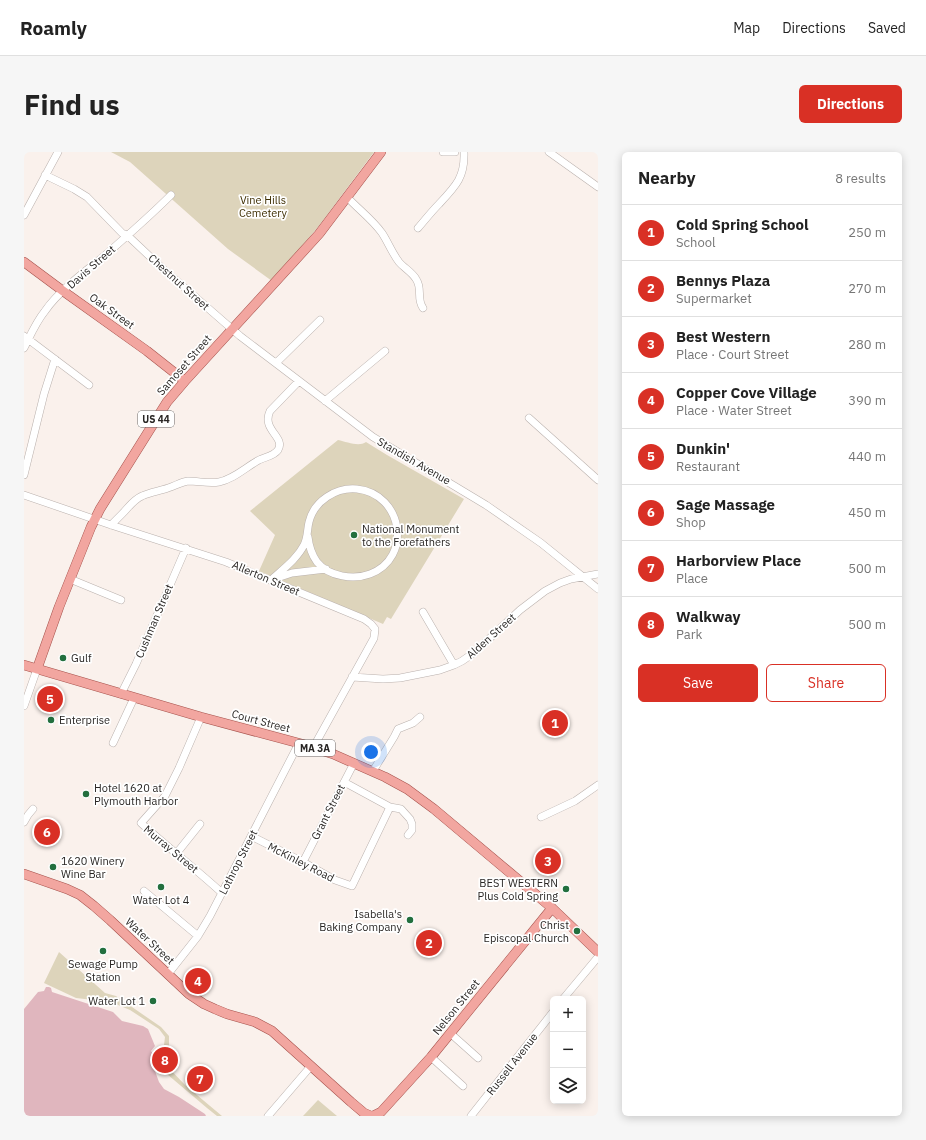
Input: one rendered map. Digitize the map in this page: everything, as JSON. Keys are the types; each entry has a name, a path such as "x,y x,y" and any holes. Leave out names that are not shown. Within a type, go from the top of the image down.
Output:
{"main road":[{"name":"Samoset Street","path":"37,669 70,579 95,519 110,492 167,402 319,234 381,152"},
{"name":"Oak Street","path":"24,262 185,381"},
{"name":"Court Street","path":"24,665 134,698 298,743 373,771 418,796 552,908 598,952"},
{"name":"Water Street","path":"24,874 68,889 80,895 110,920 189,994 204,1004 227,1014 255,1022 272,1031 364,1112 372,1116"},
{"name":"Nelson Street","path":"372,1116 382,1112 431,1057 552,908"}],"street":[{"path":"24,215 26,205 46,175 58,152"},
{"path":"443,152 455,152"},
{"path":"418,228 450,193 457,183 463,170 464,152"},
{"path":"549,152 598,187"},
{"name":"Chestnut Street","path":"46,175 87,197 122,233 127,235 232,329"},
{"name":"Davis Street","path":"24,348 26,338 44,311 63,291 145,220 171,195"},
{"path":"347,198 376,225 398,261 416,279 420,290 420,304 423,308"},
{"path":"276,363 320,320"},
{"name":"Standish Avenue","path":"232,329 372,437 466,492 507,519 541,543 598,589"},
{"path":"26,338 89,386"},
{"path":"325,401 385,351"},
{"path":"24,475 44,394 55,359"},
{"path":"111,525 132,502 142,496 184,482 212,482 224,480 251,464 276,453 279,447 278,439 269,425 267,420 268,416 270,411 299,381"},
{"path":"529,418 598,480"},
{"path":"350,488 368,491 380,498 390,507 397,527 398,535 394,550 379,570 370,574 356,577 340,576 326,569 317,562 309,546 308,537 307,532 309,521 318,505 325,498 341,490 350,488"},
{"name":"Allerton Street","path":"24,495 226,562 364,620 374,627 374,638 313,748"},
{"path":"271,580 298,554 308,537"},
{"name":"Cushman Street","path":"121,694 136,664 186,548"},
{"path":"271,580 292,572 326,569"},
{"name":"Alden Street","path":"352,677 383,679 400,678 454,666 475,652 520,610 545,591 560,583 598,574"},
{"path":"70,579 121,600"},
{"path":"423,612 454,666"},
{"path":"24,706 37,669"},
{"path":"113,743 134,698"},
{"path":"373,771 398,730 413,723 420,716"},
{"name":"Murray Street","path":"201,717 180,768 165,796 141,823 222,893"},
{"name":"Lothrop Street","path":"168,974 198,936 210,916 298,743"},
{"name":"Grant Street","path":"303,862 354,763"},
{"path":"344,782 390,807 401,809 410,819 412,824 412,830 408,835"},
{"path":"541,818 575,800 598,785"},
{"name":"McKinley Road","path":"251,836 335,880 352,886 390,807"},
{"path":"24,822 28,814 33,809"},
{"path":"176,854 200,824"},
{"path":"144,891 198,936"},
{"path":"566,996 598,957"},
{"name":"Russell Avenue","path":"471,1116 550,1016"},
{"path":"450,1033 478,1058"},
{"path":"431,1057 463,1086"},
{"path":"268,1116 311,1066"}],"green space":[{"name":"Vine Hills Cemetery","path":"111,152 374,152 318,227 272,281 228,249 130,162"},
{"path":"338,440 356,444 366,442 464,499 391,619 387,617 383,624 259,571 275,535 250,511"},
{"path":"59,952 105,993 116,996 161,1027 169,1036 169,1052 166,1065 185,1085 222,1116 217,1116 161,1069 165,1037 159,1029 130,1010 111,1002 76,998 44,983"},
{"path":"318,1100 337,1116 303,1116"}],"shaded area":[{"path":"46,987 51,988 52,992 113,1012 122,1021 143,1026 148,1029 155,1046 151,1051 157,1059 155,1071 159,1082 164,1089 179,1097 206,1116 24,1116 24,1009 38,992 44,991"}],"place":[{"name":"National Monument to the Forefathers","path":"354,535"},
{"name":"Gulf","path":"63,658"},
{"name":"Dunkin'","path":"50,699"},
{"name":"Enterprise","path":"51,720"},
{"name":"Cold Spring School","path":"555,723"},
{"name":"Hotel 1620 at Plymouth Harbor","path":"86,794"},
{"name":"Sage Massage","path":"47,832"},
{"name":"Best Western","path":"548,861"},
{"name":"1620 Winery Wine Bar","path":"53,867"},
{"name":"Water Lot 4","path":"161,887"},
{"name":"BEST WESTERN Plus Cold Spring","path":"566,889"},
{"name":"Isabella's Baking Company","path":"410,920"},
{"name":"Christ Episcopal Church","path":"577,931"},
{"name":"Bennys Plaza","path":"429,943"},
{"name":"Sewage Pump Station","path":"103,951"},
{"name":"Copper Cove Village","path":"198,981"},
{"name":"Water Lot 1","path":"153,1001"},
{"name":"Walkway","path":"165,1060"},
{"name":"Harborview Place","path":"200,1079"}]}
